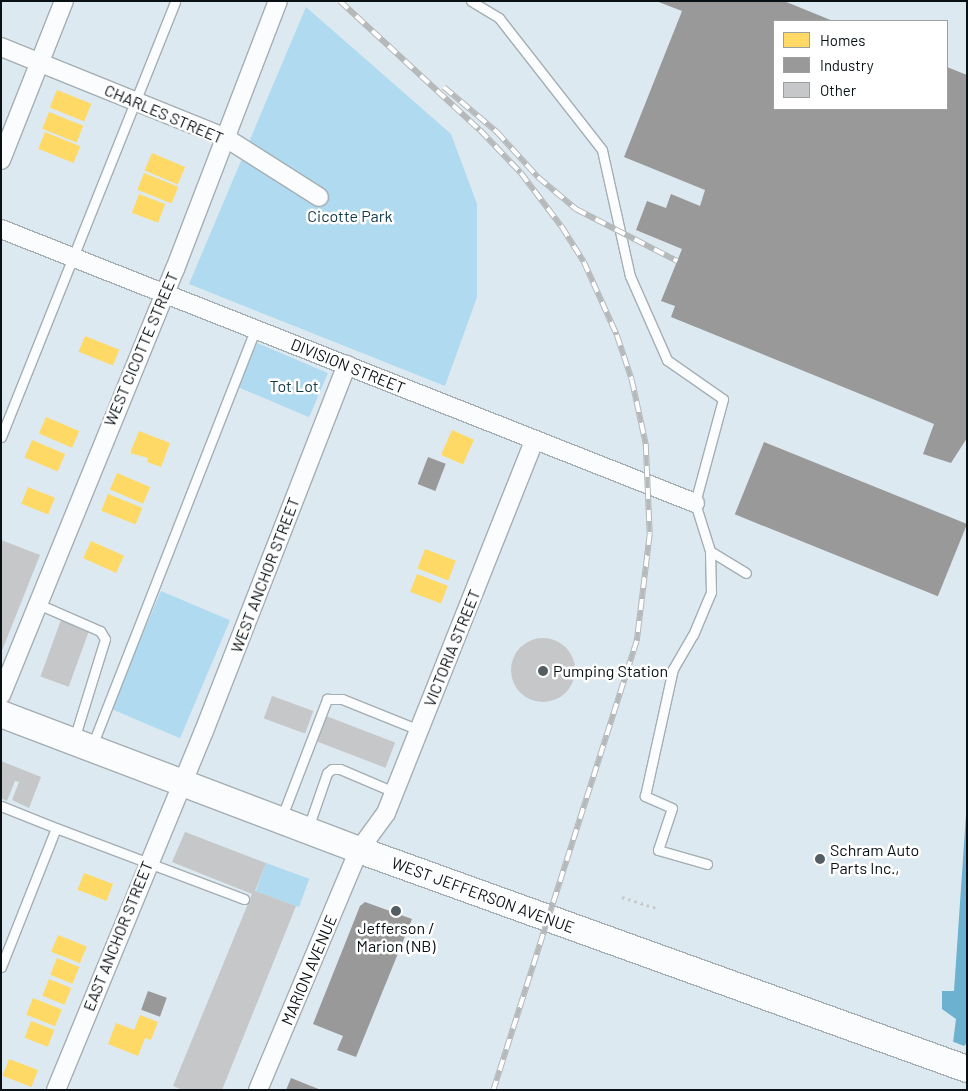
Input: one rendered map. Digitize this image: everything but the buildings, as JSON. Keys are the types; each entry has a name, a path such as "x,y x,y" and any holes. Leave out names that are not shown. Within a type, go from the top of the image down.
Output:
{"main road":[{"name":"WEST JEFFERSON AVENUE","path":"1,714 307,831 958,1066"}],"street":[{"path":"1,160 64,1"},
{"name":"WEST CICOTTE STREET","path":"1,695 226,138 278,1"},
{"name":"CHARLES STREET","path":"1,47 226,138 319,197"},
{"name":"DIVISION STREET","path":"1,229 256,328 534,441 695,503"},
{"name":"WEST ANCHOR STREET","path":"182,783 346,365"},
{"name":"VICTORIA STREET","path":"360,850 386,813 534,441"},
{"name":"EAST ANCHOR STREET","path":"56,1090 182,783"},
{"name":"MARION AVENUE","path":"258,1090 360,850"}],"lane":[{"path":"1,436 175,1"},
{"path":"471,1 499,18 602,150 630,276 667,360 723,399 695,503 710,550 711,592 693,635 673,669 645,796 672,808 658,850 707,864"},
{"path":"82,745 256,328"},
{"path":"710,550 746,573"},
{"path":"38,604 100,630 105,639 82,745"},
{"path":"281,820 328,699 342,700 419,730"},
{"path":"307,831 327,773 332,769 340,769 394,792"},
{"path":"1,806 148,864 244,899"},
{"path":"1,967 56,828"}],"path":[{"path":"622,897 656,908"}],"green space":[{"name":"Cicotte Park","path":"306,7 451,134 477,204 477,297 445,386 189,284"},
{"name":"Tot Lot","path":"257,343 328,373 309,417 238,387"},
{"path":"161,591 230,620 180,738 111,709"},
{"path":"266,863 309,879 299,907 256,891"}],"shaded area":[{"path":"967,800 967,1090 947,1090 956,1019 942,1009 942,991 954,991"}],"pier":[{"path":"949,1040 964,1046 967,1043 967,1090 944,1089"}],"railway":[{"path":"340,1 480,130 521,173 562,227 584,262 617,335 632,380 646,444 650,534 637,641 494,1090"},
{"path":"444,87 497,132 538,177 576,209 677,261"}],"place":[{"name":"Pumping Station","path":"543,671"},
{"name":"Schram Auto Parts Inc.,","path":"820,859"},
{"name":"Jefferson / Marion (NB)","path":"396,911"}]}
